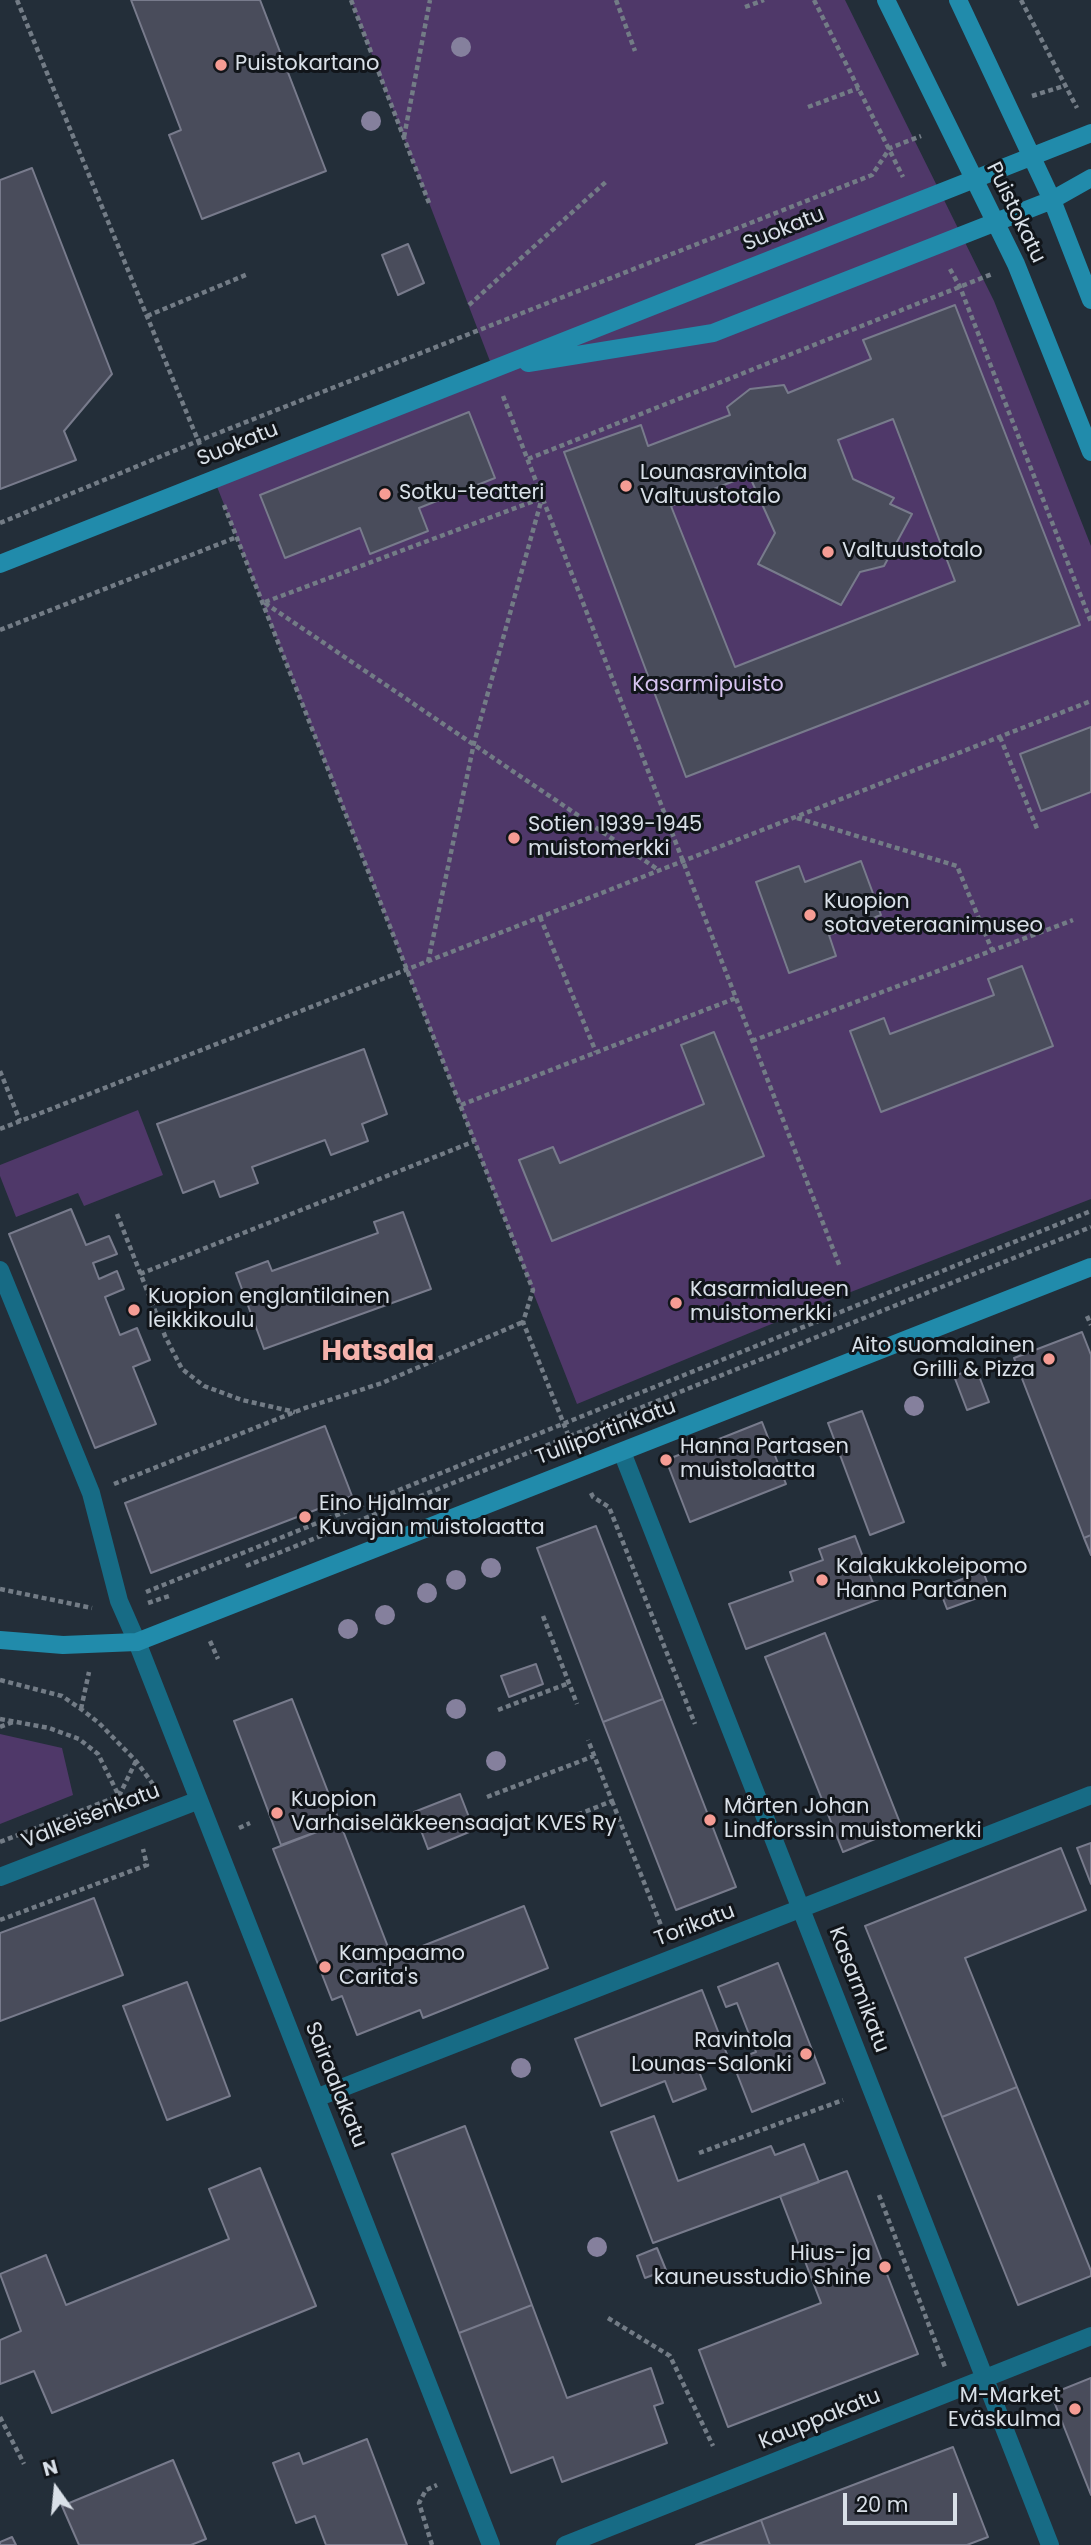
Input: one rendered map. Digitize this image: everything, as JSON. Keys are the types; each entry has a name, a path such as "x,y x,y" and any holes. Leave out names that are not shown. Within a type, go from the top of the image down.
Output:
{"main road":[{"name":"Puistokatu","path":"886,0 1016,264 1091,452"},
{"name":"Puistokatu","path":"958,0 1052,200 1091,300"},
{"name":"Suokatu","path":"0,564 1090,134"},
{"name":"Suokatu","path":"493,369 713,333 1052,200 1091,178"},
{"name":"Tulliportinkatu","path":"0,1640 64,1645 137,1642 1091,1267"}],"street":[{"name":"Sairaalakatu","path":"0,1269 91,1493 121,1606 491,2545"},
{"name":"Kasarmikatu","path":"622,1452 1050,2545"},
{"name":"Torikatu","path":"316,2098 1091,1795"},
{"name":"Valkeisenkatu","path":"0,1877 199,1800"},
{"name":"Kauppakatu","path":"565,2545 1091,2336"}],"path":[{"path":"17,0 198,441"},
{"path":"351,0 429,203"},
{"path":"404,137 430,0"},
{"path":"616,0 635,51"},
{"path":"745,7 764,0"},
{"path":"814,0 915,202"},
{"path":"1021,0 1090,134"},
{"path":"808,107 859,88"},
{"path":"0,523 198,441 873,175 890,148"},
{"path":"469,305 608,180"},
{"path":"937,246 960,287 1091,622"},
{"path":"528,459 1016,264"},
{"path":"147,317 248,274"},
{"path":"493,369 840,1267"},
{"path":"264,603 542,498"},
{"path":"428,962 474,743 542,498"},
{"path":"0,631 237,537 533,1290 523,1322 593,1497 609,1507 700,1737"},
{"path":"264,603 660,871"},
{"path":"0,1129 1091,701"},
{"path":"1000,737 1038,831"},
{"path":"795,817 957,866 992,950"},
{"path":"540,917 596,1052"},
{"path":"752,1041 1073,920"},
{"path":"461,1105 736,998"},
{"path":"0,1071 20,1121"},
{"path":"140,1273 475,1141"},
{"path":"121,1606 150,1590 1091,1210"},
{"path":"117,1214 165,1336 183,1368 204,1385 242,1400 296,1412"},
{"path":"236,1570 1091,1227"},
{"path":"1087,1316 1091,1325"},
{"path":"91,1493 296,1412 382,1383 523,1322"},
{"path":"0,1589 95,1608 121,1606 173,1595"},
{"path":"543,1616 577,1704"},
{"path":"81,1709 89,1667"},
{"path":"0,1680 62,1696 81,1709 99,1723 136,1761 172,1810"},
{"path":"498,1710 569,1683"},
{"path":"0,1719 49,1728 79,1739 98,1754 135,1824 147,1865 0,1920"},
{"path":"0,1727 14,1721"},
{"path":"588,1740 662,1928"},
{"path":"487,1797 594,1756"},
{"path":"0,1842 119,1796 136,1761"},
{"path":"554,1824 612,1801"},
{"path":"838,2088 848,2113"},
{"path":"699,2153 843,2100"},
{"path":"878,2191 954,2391"},
{"path":"608,2318 670,2356 713,2446"},
{"path":"0,2417 23,2464"},
{"path":"432,2545 418,2502 421,2494 437,2485"}],"green space":[{"name":"Kasarmipuisto","path":"351,0 845,0 994,301 1091,546 1091,1199 825,1302 577,1404 214,479 493,369"},
{"path":"138,1110 163,1175 84,1206 78,1193 16,1217 0,1176 0,1165"},
{"path":"0,1734 62,1748 73,1795 0,1824"}],"building":[{"name":"Puistokartano","path":"131,0 260,0 326,171 202,219 169,135 181,130"},
{"path":"32,168 112,374 64,431 76,460 0,489 0,180"},
{"path":"408,244 424,283 398,295 382,255"},
{"name":"Valtuustotalo","path":"955,305 1080,625 686,777 564,452 641,425 648,446 730,415 727,407 750,389 784,385 788,393 871,359 863,340","holes":["893,419 955,581 735,667 671,506 749,475 775,533 758,564 841,605 860,572 884,566 912,514 890,504 894,498 853,479 838,440"]},
{"path":"469,412 495,478 419,508 428,531 370,554 360,528 285,558 260,495"},
{"path":"1091,727 1091,792 1041,811 1020,754"},
{"path":"861,861 881,915 829,935 836,956 789,973 756,882 799,866 805,882"},
{"path":"1022,966 1053,1046 881,1112 850,1031 884,1018 890,1034 994,995 988,979"},
{"path":"714,1032 764,1156 552,1241 519,1160 553,1147 560,1163 704,1104 681,1045"},
{"path":"364,1049 387,1114 362,1124 368,1141 331,1155 325,1140 252,1167 258,1183 220,1197 214,1181 183,1193 157,1124"},
{"path":"71,1209 86,1245 109,1236 117,1254 93,1263 99,1279 117,1271 124,1289 105,1297 120,1335 137,1328 150,1360 133,1367 156,1424 95,1448 9,1234"},
{"path":"403,1212 431,1289 264,1349 236,1273 268,1261 272,1271 378,1233 374,1222"},
{"path":"1082,1332 1091,1355 1091,1535 1084,1538 1014,1358"},
{"path":"976,1368 989,1402 967,1410 954,1376"},
{"path":"862,1411 904,1522 870,1535 828,1423"},
{"path":"762,1422 786,1484 690,1522 666,1460"},
{"path":"325,1426 352,1496 151,1573 125,1503"},
{"path":"596,1526 663,1699 603,1722 537,1548"},
{"path":"1091,1535 1091,1555 1084,1538"},
{"path":"855,1536 879,1599 746,1649 729,1604 793,1581 790,1572 823,1560 819,1549"},
{"path":"983,1571 991,1593 947,1609 939,1588"},
{"path":"825,1633 902,1828 843,1852 765,1657"},
{"path":"536,1664 543,1684 509,1697 501,1676"},
{"path":"292,1699 340,1823 281,1845 234,1721"},
{"path":"663,1699 736,1887 676,1910 603,1722"},
{"path":"460,1794 474,1830 428,1849 414,1812"},
{"path":"340,1823 388,1947 382,1949 387,1960 524,1906 548,1968 423,2018 420,2010 357,2035 342,1996 332,2000 273,1849"},
{"path":"1091,1843 1091,1884 1077,1848"},
{"path":"1061,1848 1086,1910 965,1958 1017,2087 942,2117 865,1926"},
{"path":"94,1898 123,1975 0,2021 0,1933"},
{"path":"778,1963 825,2083 752,2112 732,2061 756,2052 737,2003 726,2007 718,1987"},
{"path":"187,1982 230,2096 167,2120 123,2006"},
{"path":"702,1990 728,2057 698,2069 706,2089 673,2102 665,2081 601,2106 575,2039"},
{"path":"1017,2087 1091,2271 1091,2276 1018,2305 942,2117"},
{"path":"654,2116 678,2181 771,2146 775,2155 804,2144 819,2182 653,2243 611,2132"},
{"path":"465,2126 532,2305 459,2333 392,2154"},
{"path":"260,2168 316,2306 52,2413 34,2371 0,2384 0,2340 21,2331 0,2274 46,2255 66,2305 229,2239 209,2189"},
{"path":"847,2171 918,2354 728,2427 699,2350 821,2303 780,2196"},
{"path":"657,2248 666,2270 645,2278 637,2256"},
{"path":"532,2305 567,2398 651,2368 663,2403 654,2406 667,2443 562,2482 553,2457 511,2473 459,2333"},
{"path":"1091,2378 1091,2495 1051,2394"},
{"path":"367,2439 407,2545 326,2545 315,2516 296,2523 273,2463 299,2453 303,2464"},
{"path":"953,2447 988,2537 967,2545 770,2545 761,2520"},
{"path":"173,2460 206,2539 191,2545 79,2545 62,2506"},
{"path":"761,2520 770,2545 696,2545"},
{"path":"12,2537 16,2545 0,2545 0,2542"}],"place":[{"name":"Puistokartano","path":"221,65"},
{"name":"Lounasravintola Valtuustotalo","path":"626,486"},
{"name":"Sotku-teatteri","path":"385,494"},
{"name":"Valtuustotalo","path":"828,552"},
{"name":"Sotien 1939-1945 muistomerkki","path":"514,838"},
{"name":"Kuopion sotaveteraanimuseo","path":"810,915"},
{"name":"Kasarmialueen muistomerkki","path":"676,1303"},
{"name":"Kuopion englantilainen leikkikoulu","path":"134,1310"},
{"name":"Aito suomalainen Grilli & Pizza","path":"1049,1359"},
{"name":"Hanna Partasen muistolaatta","path":"666,1460"},
{"name":"Eino Hjalmar Kuvajan muistolaatta","path":"305,1517"},
{"name":"Kalakukkoleipomo Hanna Partanen","path":"822,1580"},
{"name":"Kuopion Varhaiseläkkeensaajat KVES Ry","path":"277,1813"},
{"name":"Mårten Johan Lindforssin muistomerkki","path":"710,1820"},
{"name":"Kampaamo Carita's","path":"325,1967"},
{"name":"Ravintola Lounas-Salonki","path":"806,2054"},
{"name":"Hius- ja kauneusstudio Shine","path":"885,2267"},
{"name":"M-Market Eväskulma","path":"1075,2409"}],"district":[{"name":"Hatsala","path":"378,1353"}]}
